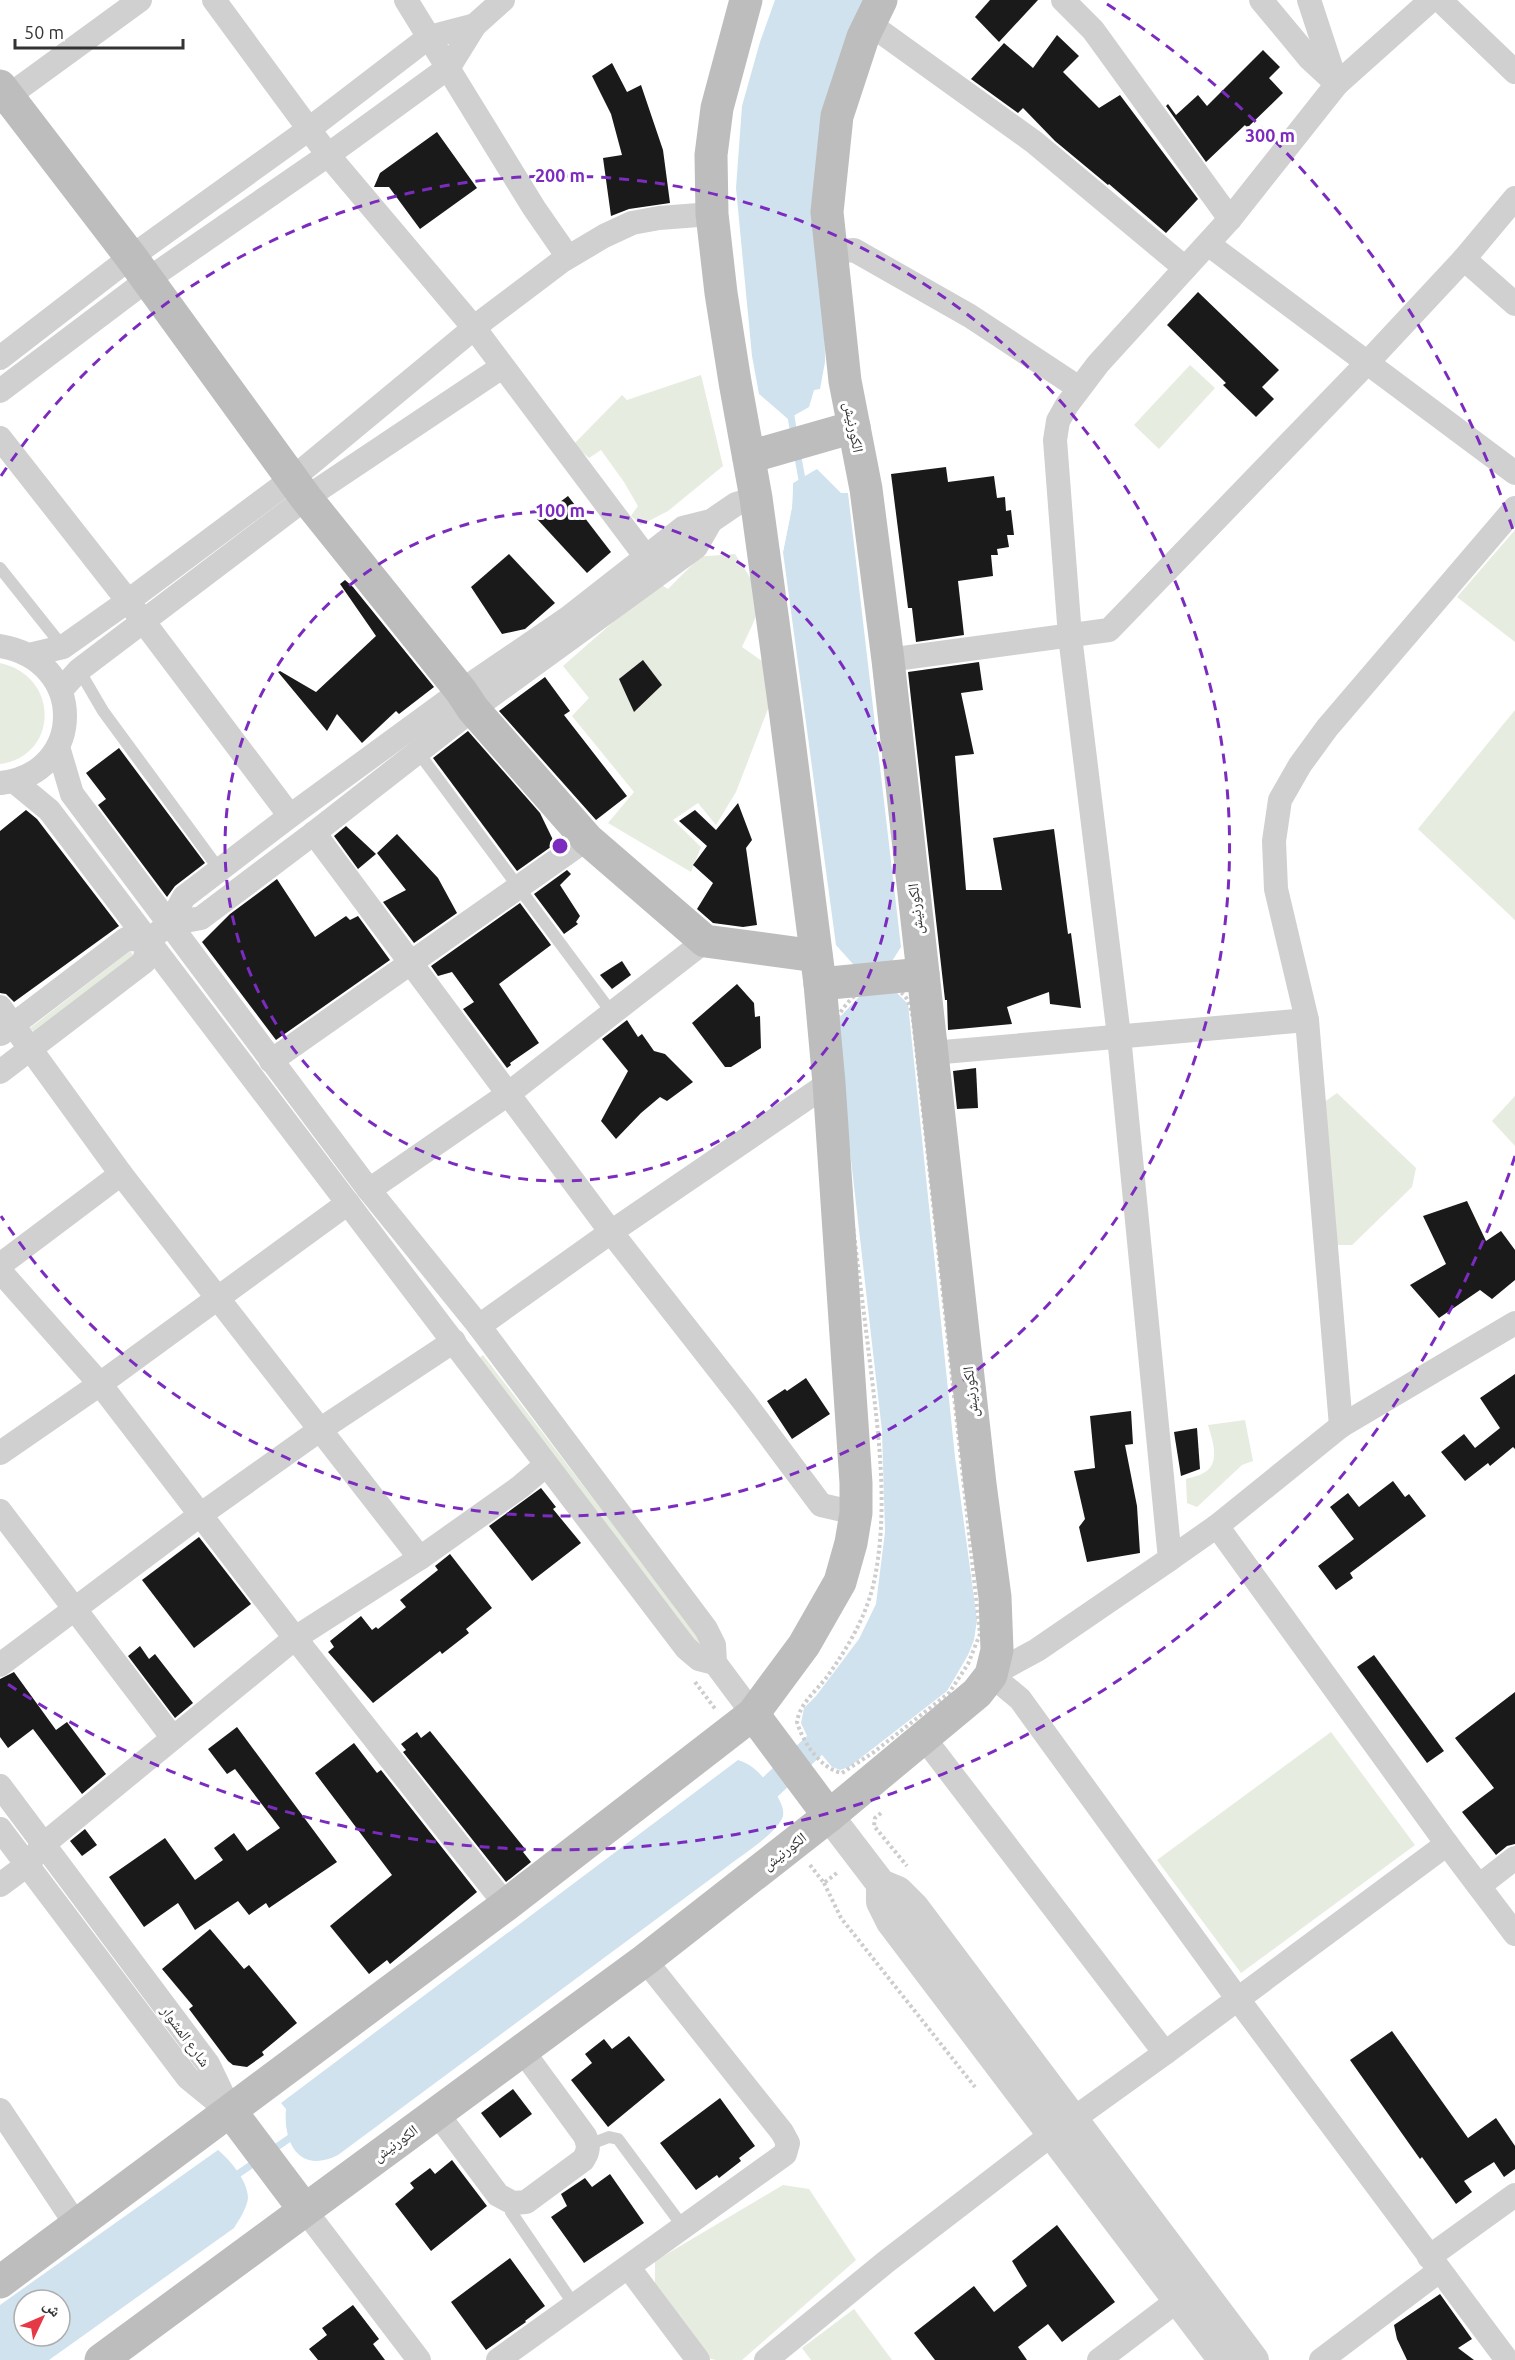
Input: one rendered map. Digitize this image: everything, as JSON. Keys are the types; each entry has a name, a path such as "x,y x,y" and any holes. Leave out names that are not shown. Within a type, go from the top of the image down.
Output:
{"main road":[{"path":"0,2282 77,2226 237,2121 506,1905 761,1725 840,1582 851,1543 856,1513 854,1444 829,1083 824,974 756,498 755,456 723,304 712,214 711,155 717,108 746,0"},
{"name":"الكورنيش","path":"114,2356 296,2199 436,2112 645,1960 822,1806 924,1738 977,1693 991,1675 997,1650 995,1597 980,1484 932,1053 912,983 888,660 866,489 843,431 845,381 840,315 827,212 837,116 863,37 876,12"},
{"path":"3,95 139,269 300,488 467,700 587,839 705,940 824,974 912,983"},
{"path":"755,456 843,431"},
{"path":"761,1725 822,1806"},
{"path":"237,2121 296,2199"}],"street":[{"path":"3,95 140,0"},
{"path":"214,0 328,155 475,329 646,557"},
{"path":"406,0 534,208 568,257"},
{"path":"0,358 139,269 328,155 449,67 475,25 503,0"},
{"path":"1063,0 1093,30 1230,219"},
{"path":"1261,0 1310,59 1337,84"},
{"path":"1309,0 1337,84"},
{"path":"1170,1559 1119,1036 1070,636 1055,440 1058,421 1098,364 1230,219 1337,84 1431,0"},
{"path":"1440,0 1515,72"},
{"path":"876,12 1185,268"},
{"path":"0,391 139,269 309,129 429,37 475,25"},
{"path":"888,660 1109,630 1367,363 1464,259 1515,198"},
{"path":"61,690 79,670 142,621 300,488 485,320 568,257 632,223 659,218 712,214"},
{"path":"1208,244 1515,473"},
{"path":"831,252 854,250 970,316 1079,388"},
{"path":"1464,259 1515,304"},
{"path":"29,655 63,647 128,601 300,488 502,367"},
{"path":"0,438 128,601 290,816"},
{"path":"169,924 201,918 314,833 418,752 467,700 683,528 711,521 736,504 756,498"},
{"path":"1341,1426 1307,1020 1276,889 1274,841 1280,800 1300,765 1327,728 1515,508"},
{"path":"0,1072 144,962 149,940 169,924 184,897 290,816 696,547 711,521"},
{"path":"0,646 15,648 29,655 50,672 61,690 65,709 65,721 58,747 47,762 32,774 8,782"},
{"path":"58,747 72,794 369,1190 479,1326 706,1629 714,1645 715,1663 761,1725"},
{"path":"8,782 50,810 686,1648 699,1659 715,1663"},
{"path":"314,833 611,1232 745,1404 820,1505 856,1513"},
{"path":"272,1061 587,839"},
{"path":"149,940 126,939 4,1022 30,1049 121,1174 420,1558"},
{"path":"369,1190 508,1094 705,940"},
{"path":"932,1053 1307,1020"},
{"path":"479,1326 611,1232 829,1083"},
{"path":"0,1265 121,1174"},
{"path":"0,1453 100,1384 348,1203"},
{"path":"0,1270 100,1384 506,1905"},
{"path":"1507,2360 1237,1998 1020,1699 991,1675 1037,1650 1217,1526 1341,1426 1515,1323"},
{"path":"0,1665 200,1515 321,1429 454,1341"},
{"path":"0,1885 27,1865 44,1844 296,1638 420,1558 520,1487 546,1465"},
{"path":"0,1511 173,1738"},
{"path":"1217,1526 1447,1844 1515,1934"},
{"path":"924,1738 1165,2054"},
{"name":"شارع المشوار","path":"0,1786 208,2064 237,2121"},
{"path":"822,1806 881,1884 898,1891 907,1898 1178,2300 1223,2360"},
{"name":"شارع المشوار","path":"0,1829 188,2078 237,2121"},
{"path":"766,2360 887,2261 1063,2127 1447,1844"},
{"path":"1479,1886 1515,1858"},
{"path":"498,2360 777,2162 785,2154 788,2143 782,2132 645,1960"},
{"path":"436,2112 498,2195 513,2203 526,2202 583,2160 588,2153 588,2145 585,2136 522,2050"},
{"path":"0,2110 77,2226"},
{"path":"1063,2127 1254,2360"},
{"path":"1321,2360 1515,2195"},
{"path":"296,2199 419,2360"},
{"path":"629,2268 698,2360"},
{"path":"1098,2360 1178,2300"}],"lane":[{"path":"0,568 63,647"},
{"path":"79,670 103,711 219,870"},
{"path":"418,752 612,1013"},
{"path":"588,2145 609,2137 618,2139 684,2228"},
{"path":"513,2203 511,2212 575,2306"}],"path":[{"path":"842,1773 874,1752 949,1693 968,1664 980,1634 913,1020 912,983"},
{"path":"881,1813 875,1818 874,1826 913,1873"},
{"path":"808,1863 824,1883 841,1918 975,2086"},
{"path":"824,1883 838,1872"}],"shaded area":[{"path":"1190,365 1215,388 1159,449 1134,425"},
{"path":"701,375 723,466 668,511 641,525 631,516 638,506 601,450 589,458 573,445 622,395 627,400"},
{"path":"1515,530 1515,642 1457,597"},
{"path":"735,554 757,590 759,599 755,618 742,647 766,664 773,696 736,792 716,825 698,803 673,820 701,847 691,872 608,823 634,792 572,716 589,698 563,666 644,595 660,584 668,589 694,563 694,557"},
{"path":"0,663 20,671 34,683 42,699 45,715 42,732 33,747 19,758 0,764"},
{"path":"1515,710 1515,920 1418,829"},
{"path":"130,951 136,958 37,1035 30,1028"},
{"path":"1337,1093 1416,1168 1412,1187 1352,1245 1335,1245 1323,1103"},
{"path":"1515,1096 1515,1146 1492,1121"},
{"path":"483,1355 704,1643 699,1646 478,1359"},
{"path":"1245,1420 1253,1461 1242,1465 1197,1507 1187,1503 1186,1479 1203,1473 1213,1463 1214,1450 1208,1425"},
{"path":"1331,1732 1415,1845 1241,1973 1157,1860"},
{"path":"783,2185 809,2189 856,2260 742,2360 716,2360 703,2357 655,2288 655,2261"},
{"path":"854,2309 892,2360 811,2360 802,2348"}],"water":[{"path":"775,0 868,0 824,282 825,362 820,389 814,390 809,407 788,419 759,394 752,356 736,188 742,106 760,42"},
{"path":"817,468 848,493 901,947 887,969 861,973 836,945 783,552 792,507 793,483"},
{"path":"893,989 908,1004 955,1457 977,1620 974,1640 968,1655 947,1691 849,1767 840,1770 832,1767 808,1738 801,1723 804,1708 816,1696 859,1639 876,1604 885,1532 882,1431 838,1046 838,1019 859,997"},
{"path":"738,1760 748,1764 760,1774 781,1804 783,1816 766,1837 338,2155 325,2160 313,2161 297,2152 291,2144 286,2122 286,2109 281,2103"},
{"path":"218,2150 233,2165 247,2191 247,2202 234,2228 72,2344 72,2288 24,2288"},
{"path":"12,2296 12,2348 66,2348 49,2360 0,2360 0,2305"}],"pier":[{"path":"815,466 846,488 848,493 841,493 817,469 793,483 792,507 783,552 781,545 789,506 790,483"}],"building":[{"path":"990,0 1038,0 999,42 975,17"},
{"path":"1057,35 1079,56 1063,72 1099,108 1120,95 1198,199 1166,233 1055,141 1023,108 1018,113 971,79 1004,43 1033,68"},
{"path":"1263,50 1280,67 1269,78 1283,93 1247,128 1245,125 1206,162 1166,106 1168,104 1176,115 1198,95 1207,106"},
{"path":"612,63 627,92 641,85 663,150 670,203 629,209 611,216 603,158 622,155 611,114 592,76"},
{"path":"437,132 477,188 420,229 389,187 374,187 380,173"},
{"path":"1198,292 1279,370 1262,387 1274,399 1256,417 1223,385 1226,383 1167,325"},
{"path":"946,467 948,482 994,476 997,498 1005,497 1006,511 1011,510 1014,535 1007,535 1009,547 997,549 998,555 991,555 993,576 958,581 964,635 916,642 912,608 908,608 891,474"},
{"path":"568,496 611,552 587,573 537,519"},
{"path":"509,554 555,603 525,629 502,634 471,587"},
{"path":"345,580 434,687 399,714 396,711 362,743 337,714 327,731 278,672 280,671 316,692 376,636 340,584"},
{"path":"643,660 662,685 634,712 619,679"},
{"path":"979,662 983,690 961,693 974,754 955,756 966,890 1002,890 993,838 1054,829 1068,934 1071,933 1081,1008 1050,1004 1049,992 1007,1007 1012,1024 948,1030 947,1000 945,1000 908,672"},
{"path":"545,677 570,711 564,715 627,796 596,820 499,711"},
{"path":"468,731 540,813 555,844 517,871 433,758"},
{"path":"119,748 205,863 175,886 167,897 98,805 106,799 86,773"},
{"path":"738,803 752,840 746,848 757,925 743,927 713,923 697,909 713,883 693,865 707,846 679,821 695,810 716,830"},
{"path":"26,810 37,819 119,926 14,1002 6,994 0,993 0,831"},
{"path":"346,826 376,854 358,869 334,836"},
{"path":"397,834 438,878 457,913 414,943 383,902 406,890 377,853"},
{"path":"567,870 571,874 560,885 580,916 576,922 578,924 564,934 534,894"},
{"path":"277,879 315,937 346,916 350,920 358,916 390,960 276,1040 202,942 230,914"},
{"path":"520,903 551,945 499,984 539,1043 510,1063 511,1065 507,1068 463,1009 474,1002 452,972 438,976 431,966"},
{"path":"622,961 631,975 612,989 600,975"},
{"path":"737,984 754,1003 755,1017 760,1016 761,1048 731,1067 725,1067 692,1023"},
{"path":"627,1020 638,1037 642,1034 654,1051 665,1054 693,1082 667,1101 660,1097 616,1139 601,1121 628,1071 602,1039"},
{"path":"976,1068 978,1108 957,1109 953,1071"},
{"path":"1467,1201 1486,1241 1501,1231 1515,1250 1515,1280 1492,1299 1480,1290 1439,1318 1410,1285 1446,1264 1423,1216"},
{"path":"1515,1374 1515,1449 1513,1447 1490,1466 1488,1463 1465,1481 1441,1452 1464,1434 1475,1448 1500,1428 1480,1398"},
{"path":"806,1378 830,1414 792,1439 767,1401"},
{"path":"1131,1411 1133,1444 1125,1445 1137,1506 1140,1553 1087,1562 1079,1527 1085,1519 1074,1471 1095,1468 1090,1416"},
{"path":"1197,1428 1200,1469 1181,1476 1174,1432"},
{"path":"1393,1481 1405,1497 1409,1494 1426,1516 1350,1573 1353,1578 1336,1590 1318,1566 1354,1539 1330,1507 1348,1493 1359,1507"},
{"path":"541,1488 556,1507 553,1509 581,1543 532,1581 489,1526"},
{"path":"199,1537 251,1604 194,1648 142,1580"},
{"path":"450,1554 492,1608 466,1629 469,1633 442,1654 440,1651 373,1703 328,1652 334,1647 330,1641 361,1616 372,1630 376,1627 378,1629 406,1607 400,1600 438,1570 435,1566"},
{"path":"140,1646 149,1659 155,1654 193,1703 175,1718 128,1656"},
{"path":"1374,1655 1444,1751 1427,1763 1357,1667"},
{"path":"14,1672 56,1730 67,1722 106,1774 82,1794 33,1729 8,1748 0,1737 0,1679"},
{"path":"1515,1692 1515,1844 1507,1846 1496,1855 1462,1812 1494,1788 1455,1738"},
{"path":"237,1727 337,1862 269,1908 266,1903 249,1915 238,1901 195,1930 178,1903 144,1927 109,1877 165,1838 195,1880 223,1860 214,1848 234,1833 247,1851 280,1828 235,1769 227,1774 208,1749"},
{"path":"430,1731 526,1850 523,1852 531,1862 506,1882 403,1752 406,1750 401,1744 417,1732 421,1738"},
{"path":"354,1743 377,1773 381,1770 477,1892 390,1964 387,1960 369,1974 330,1926 392,1875 315,1773"},
{"path":"85,1829 97,1845 82,1856 70,1841"},
{"path":"210,1929 244,1969 249,1965 297,2023 262,2052 264,2055 247,2067 233,2065 228,2061 189,2009 193,2006 162,1969"},
{"path":"1392,2031 1468,2138 1496,2118 1515,2146 1515,2169 1504,2177 1494,2162 1464,2181 1472,2192 1456,2204 1422,2157 1420,2159 1350,2060"},
{"path":"629,2036 665,2080 608,2127 571,2080 592,2063 585,2054 604,2039 612,2049"},
{"path":"513,2089 532,2114 500,2138 481,2113"},
{"path":"720,2098 755,2146 739,2158 741,2161 719,2178 717,2175 696,2190 660,2143"},
{"path":"452,2160 487,2206 431,2251 395,2204 414,2188 410,2183 430,2168 435,2174"},
{"path":"610,2174 644,2223 584,2263 551,2217 567,2206 561,2194 585,2178 592,2187"},
{"path":"1057,2225 1115,2302 1062,2342 1048,2324 1018,2347 1027,2360 935,2360 914,2333 974,2286 994,2312 1027,2286 1012,2261"},
{"path":"510,2258 545,2306 486,2350 451,2302"},
{"path":"1440,2294 1472,2339 1458,2348 1474,2360 1407,2360 1397,2339 1394,2325"},
{"path":"353,2305 379,2339 373,2344 385,2360 318,2360 309,2349 327,2335 322,2328"}],"waterway":[{"path":"790,410 794,435"},
{"path":"797,452 803,485"},
{"path":"766,1791 833,1728"},
{"path":"271,2151 297,2133"},
{"path":"232,2178 257,2161"}]}
